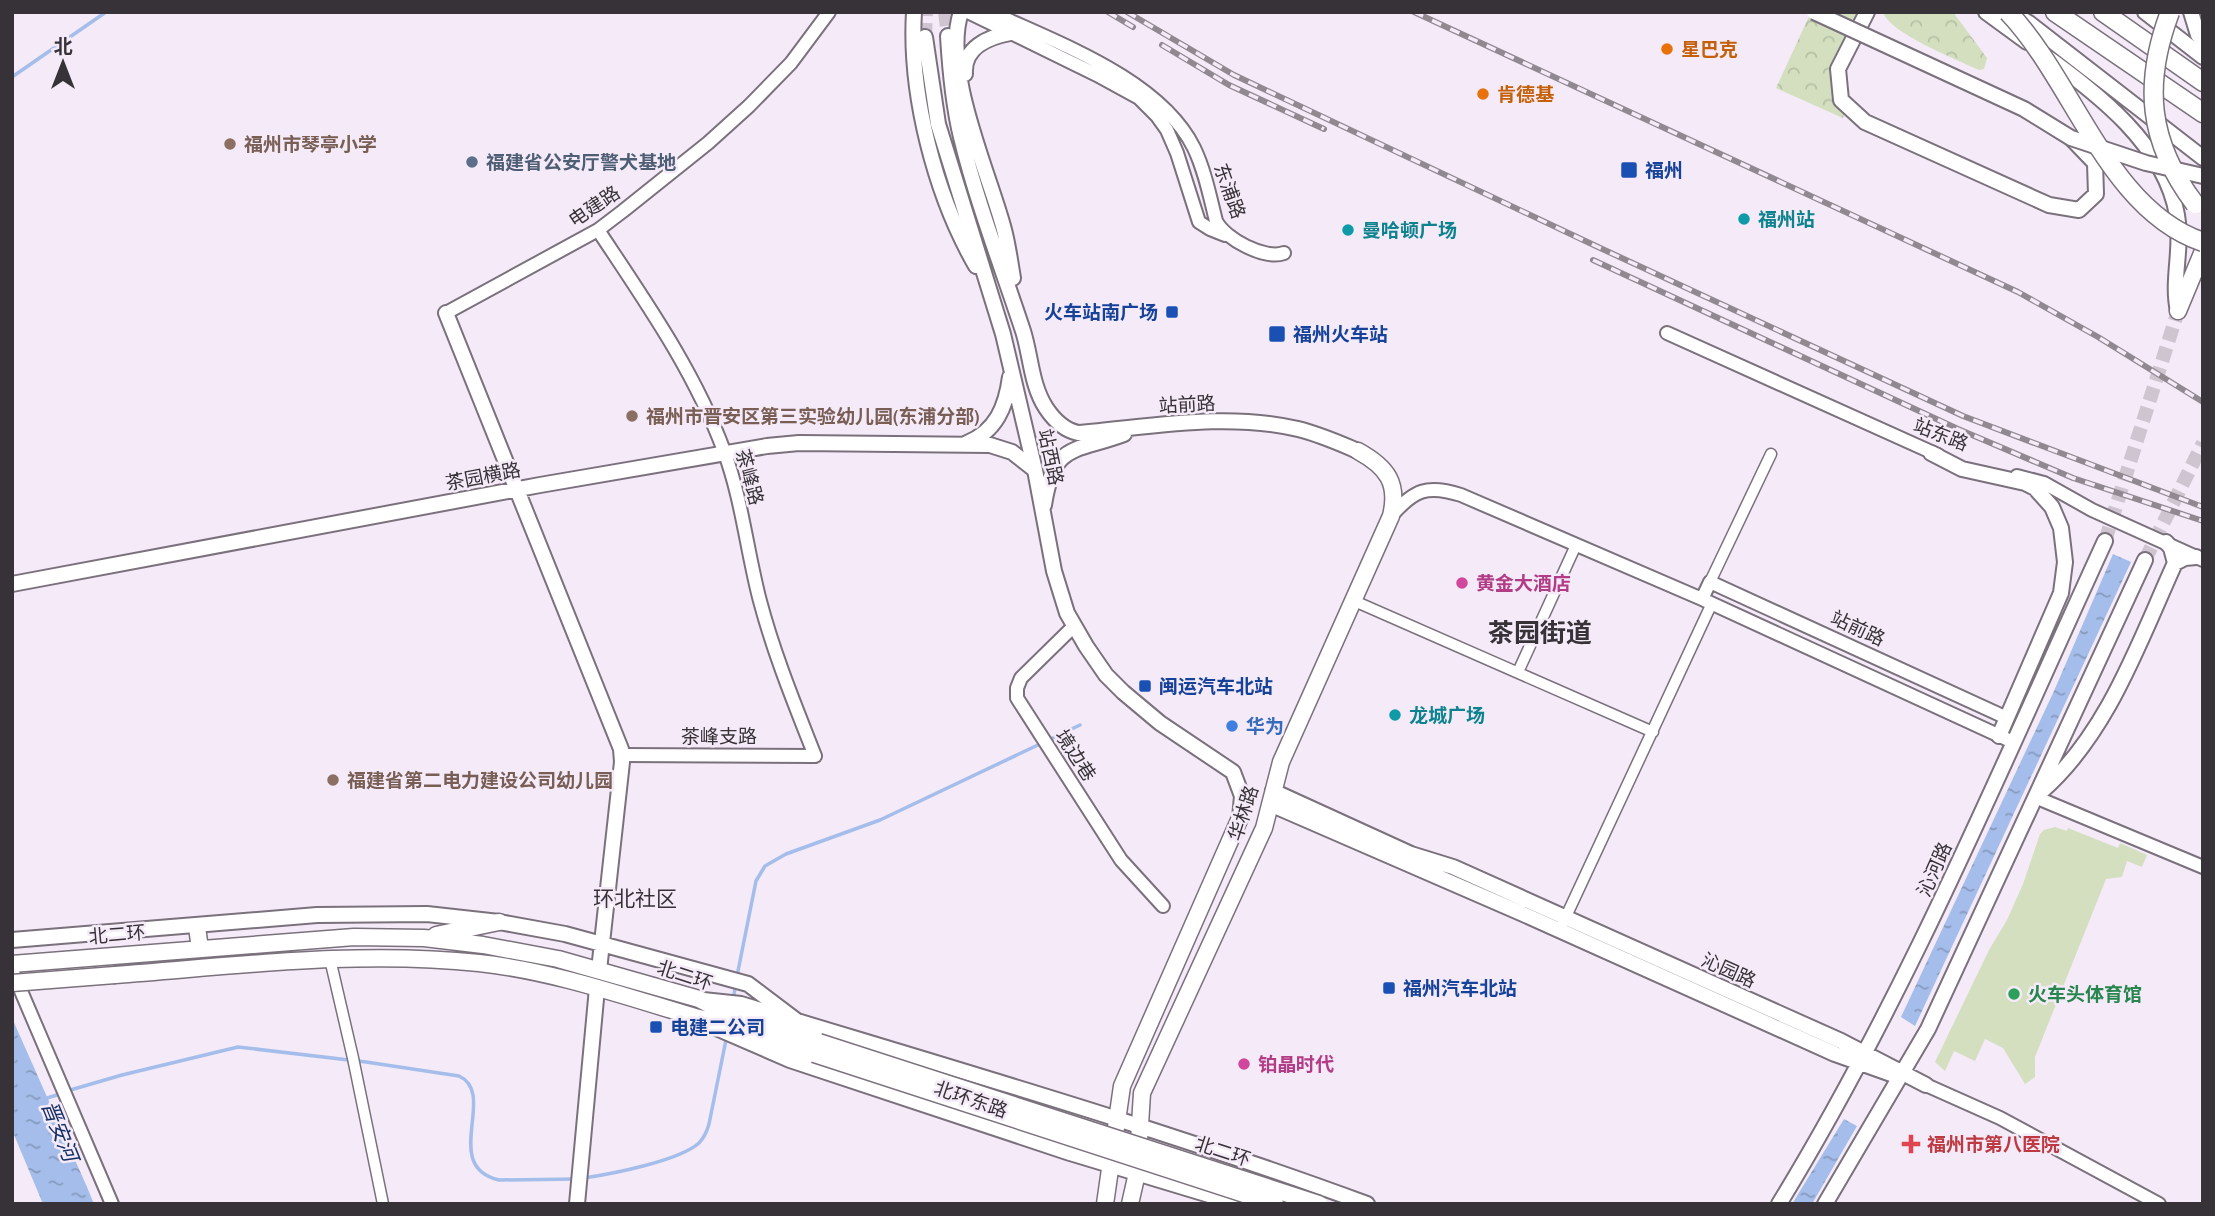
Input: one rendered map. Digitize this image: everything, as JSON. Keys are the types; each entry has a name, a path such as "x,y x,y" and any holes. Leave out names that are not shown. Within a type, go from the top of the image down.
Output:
{"highway":[{"path":"2009,12 2028,34 2108,160 2132,192 2153,216 2190,238 2203,242"},
{"path":"2055,12 2203,113"},
{"path":"2103,12 2203,82"},
{"path":"2171,12 2159,41 2154,65 2154,104 2160,142 2176,179 2203,210"}],"main road":[{"path":"914,12 915,72 926,133 961,241 989,288"},
{"path":"961,12 957,38 965,103 1004,229 1024,335"},
{"path":"1814,12 2012,104 2071,138 2146,163 2203,176"},
{"path":"1867,12 1838,69 1841,100 1865,122 2049,205 2079,210 2096,194 2095,163 2071,138"},
{"path":"1986,12 2062,68 2144,141 2168,182 2178,217 2175,298 2178,311"},
{"path":"2009,12 2029,23 2203,158"},
{"path":"2145,12 2203,57"},
{"path":"2192,12 2198,34 2203,40"},
{"path":"965,103 965,66 971,52 993,37 1010,33"},
{"path":"948,36 952,89 961,137 1024,335"},
{"name":"站西路","path":"925,37 933,98 942,137 1011,367 1060,594 1074,626 1106,675 1160,723 1233,772 1242,796 1240,818"},
{"path":"2178,311 2203,251"},
{"path":"446,313 619,741 622,755 598,970"},
{"name":"站前路","path":"1024,335 1036,388 1051,415 1069,431 1078,433 1211,421 1283,426 1309,431 1358,451"},
{"path":"965,443 988,431 997,420 1008,394 1011,367"},
{"path":"1042,515 1052,470 1059,459 1069,451 1149,426"},
{"name":"茶园横路","path":"12,583 518,489 799,443 965,443 1001,448 1023,459 1035,470"},
{"name":"华林路","path":"1130,1204 1137,1173 1142,1093 1264,828 1281,762 1391,516 1394,493 1390,479 1379,464 1358,451"},
{"path":"1931,453 1962,469 2030,485 2042,493 2059,522 2065,562 2061,593 2007,718 2006,739"},
{"name":"沁河路","path":"1779,1204 1863,1058 1926,934 2006,739 2105,541"},
{"path":"2035,797 2067,768 2113,698 2175,563 2173,552 2166,542"},
{"path":"2175,563 2185,558 2199,558"},
{"path":"1825,1204 1928,1029 2145,560"},
{"name":"沁园路","path":"1272,798 1926,1085"},
{"name":"华林路","path":"1105,1204 1122,1086 1240,818"},
{"path":"12,940 357,913 427,914 499,922 565,934 748,984 797,1021"},
{"path":"424,938 499,922"},
{"path":"197,927 200,949"},
{"name":"北二环","path":"12,964 354,937 424,938 523,952 699,999 727,1018 1275,1204"},
{"name":"北二环","path":"12,983 330,959 390,957 481,964 556,976 695,1017 727,1018"},
{"path":"578,1190 597,988"},
{"path":"727,1018 797,1021 1141,1125 1251,1161 1367,1204"},
{"name":"北环东路","path":"727,1018 790,1060 1112,1166 1240,1204"},
{"name":"北二环","path":"817,1048 1319,1204"}],"street":[{"name":"电建路","path":"446,313 598,230 708,143 749,106 791,63 829,12"},
{"name":"东浦路","path":"968,12 1125,89 1145,104 1163,123 1171,139 1199,222 1238,240"},
{"name":"东浦路","path":"990,12 1124,77 1158,102 1194,149 1219,227 1238,240"},
{"name":"茶峰路","path":"598,230 681,358 703,400 725,453 771,636 815,756"},
{"path":"1238,240 1262,254 1274,256 1284,253"},
{"name":"站东路","path":"1667,333 1931,453 2044,483 2092,510 2199,558"},
{"path":"1562,924 1653,732 1707,601 1710,582 1771,454"},
{"name":"站前路","path":"1391,516 1412,495 1426,490 1441,490 1461,495 1707,601 2006,739"},
{"path":"1518,672 1576,545"},
{"name":"站前路","path":"1710,582 2007,718"},
{"path":"1352,600 1653,732"},
{"name":"境边巷","path":"1074,626 1018,683 1017,698 1121,860 1163,906"},
{"name":"茶峰支路","path":"622,755 815,756"},
{"path":"2035,797 2203,867"},
{"path":"330,959 383,1204"},
{"path":"12,970 113,1204"},
{"name":"沁园路","path":"1926,1085 2000,1118 2159,1204"}],"green space":[{"path":"1811,12 1862,12 1840,50 1831,75 1831,88 1835,101 1844,114 1843,118 1776,88"},
{"path":"1883,12 1953,12 1987,58 1984,69 1979,70 1910,37 1888,20"},
{"name":"火车头体育馆","path":"2055,827 2067,831 2068,828 2118,848 2120,843 2147,855 2142,867 2127,861 2122,877 2106,879 2035,1057 2035,1077 2025,1084 2003,1048 1985,1039 1975,1061 1954,1051 1945,1071 1935,1062 1989,950 2007,920 2040,834"}],"water":[{"path":"2113,554 2131,562 1915,1026 1901,1017 2054,691"},
{"name":"晋安河","path":"12,1018 94,1204 43,1204 12,1130"},
{"path":"1844,1119 1857,1126 1812,1204 1792,1204"}],"waterway":[{"path":"12,77 106,12"},
{"path":"737,976 756,881 765,866 786,854 880,820 1080,725"},
{"path":"733,1000 736,983"},
{"path":"584,1178 661,1161 699,1143 709,1124 727,1035"},
{"name":"晋安河","path":"67,1091 238,1047 459,1076 469,1085 473,1098 471,1146 473,1160 482,1172 499,1180 576,1179"},
{"name":"晋安河","path":"44,1099 60,1094"}],"tunnel":[{"path":"925,37 926,12"},
{"path":"945,12 948,36"},
{"path":"2105,541 2178,311"},
{"path":"2145,560 2203,443"}],"railway":[{"path":"1108,12 1133,27"},
{"path":"1127,12 1234,75 1963,416 2203,507"},
{"path":"1414,12 2018,292 2098,337 2203,402"},
{"path":"1162,45 1229,85 1324,129"},
{"path":"1593,260 1958,429 2073,478 2203,521"}],"place":[{"name":"星巴克","path":"1667,49"},
{"name":"肯德基","path":"1483,94"},
{"name":"福州市琴亭小学","path":"230,144"},
{"name":"福建省公安厅警犬基地","path":"472,162"},
{"name":"福州","path":"1629,170"},
{"name":"福州站","path":"1744,219"},
{"name":"曼哈顿广场","path":"1348,230"},
{"name":"火车站南广场","path":"1172,312"},
{"name":"福州火车站","path":"1277,334"},
{"name":"福州市晋安区第三实验幼儿园(东浦分部)","path":"632,416"},
{"name":"黄金大酒店","path":"1462,583"},
{"name":"闽运汽车北站","path":"1145,686"},
{"name":"龙城广场","path":"1395,715"},
{"name":"华为","path":"1232,726"},
{"name":"福建省第二电力建设公司幼儿园","path":"333,780"},
{"name":"福州汽车北站","path":"1389,988"},
{"name":"火车头体育馆","path":"2014,994"},
{"name":"电建二公司","path":"656,1027"},
{"name":"铂晶时代","path":"1244,1064"},
{"name":"福州市第八医院","path":"1911,1144"}],"district":[{"name":"茶园街道","path":"1540,632"},
{"name":"环北社区","path":"635,898"}]}
